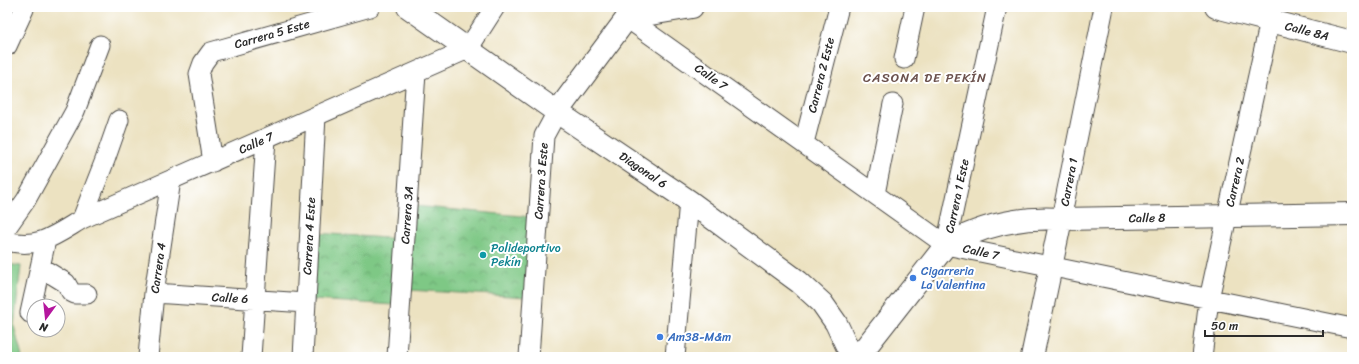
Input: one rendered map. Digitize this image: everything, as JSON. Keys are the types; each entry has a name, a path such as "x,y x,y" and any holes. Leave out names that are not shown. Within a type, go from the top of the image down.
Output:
{"main road":[{"name":"Diagonal 6","path":"408,7 557,112 689,201 799,282 822,303 836,323 852,357"},
{"path":"626,12 692,7"},
{"name":"Calle 8A","path":"1216,7 1272,14 1352,42"},
{"name":"Carrera 3 Este","path":"557,112 626,12"},
{"name":"Calle 8","path":"946,244 975,230 1016,220 1352,214"},
{"name":"Carrera 1","path":"1032,357 1061,219"},
{"name":"Carrera 1 Este","path":"858,357 946,244"}],"street":[{"name":"Carrera 5 Este","path":"212,162 199,74 203,63 211,52 370,7"},
{"path":"468,49 495,7"},
{"name":"Carrera 2 Este","path":"804,144 839,7"},
{"path":"904,59 915,7"},
{"name":"Carrera 1 Este","path":"946,244 997,7"},
{"name":"Carrera 1","path":"1061,219 1104,7"},
{"path":"7,46 24,9"},
{"name":"Calle 7","path":"626,12 804,144 946,244 1352,328"},
{"name":"Carrera 2","path":"1202,357 1209,299 1272,14"},
{"path":"7,227 26,200 75,111 100,45"},
{"name":"Calle 7","path":"7,241 27,244 46,240 82,219 468,49"},
{"name":"Carrera 3A","path":"397,357 416,72"},
{"path":"875,194 893,104"},
{"name":"Carrera 3 Este","path":"529,357 544,136 557,112"},
{"name":"Carrera 4 Este","path":"303,357 316,116"},
{"path":"82,219 106,160 119,120"},
{"path":"251,357 266,139"},
{"name":"Carrera 4","path":"148,357 154,294 171,180"},
{"path":"675,357 689,201"},
{"path":"33,298 46,240"},
{"path":"40,267 66,283 71,292 75,294 87,294"},
{"name":"Calle 6","path":"154,294 306,303"}],"green space":[{"path":"414,206 532,217 527,297 408,290"},
{"path":"316,233 400,239 395,305 312,300"},
{"path":"7,264 21,266 14,326 22,357 7,357"}],"place":[{"name":"Polideportivo Pekín","path":"483,255"},
{"name":"Cigarreria La Valentina","path":"913,278"},
{"name":"Am38-M&m","path":"660,337"}],"district":[{"name":"CASONA DE PEKÍN","path":"925,77"}]}
